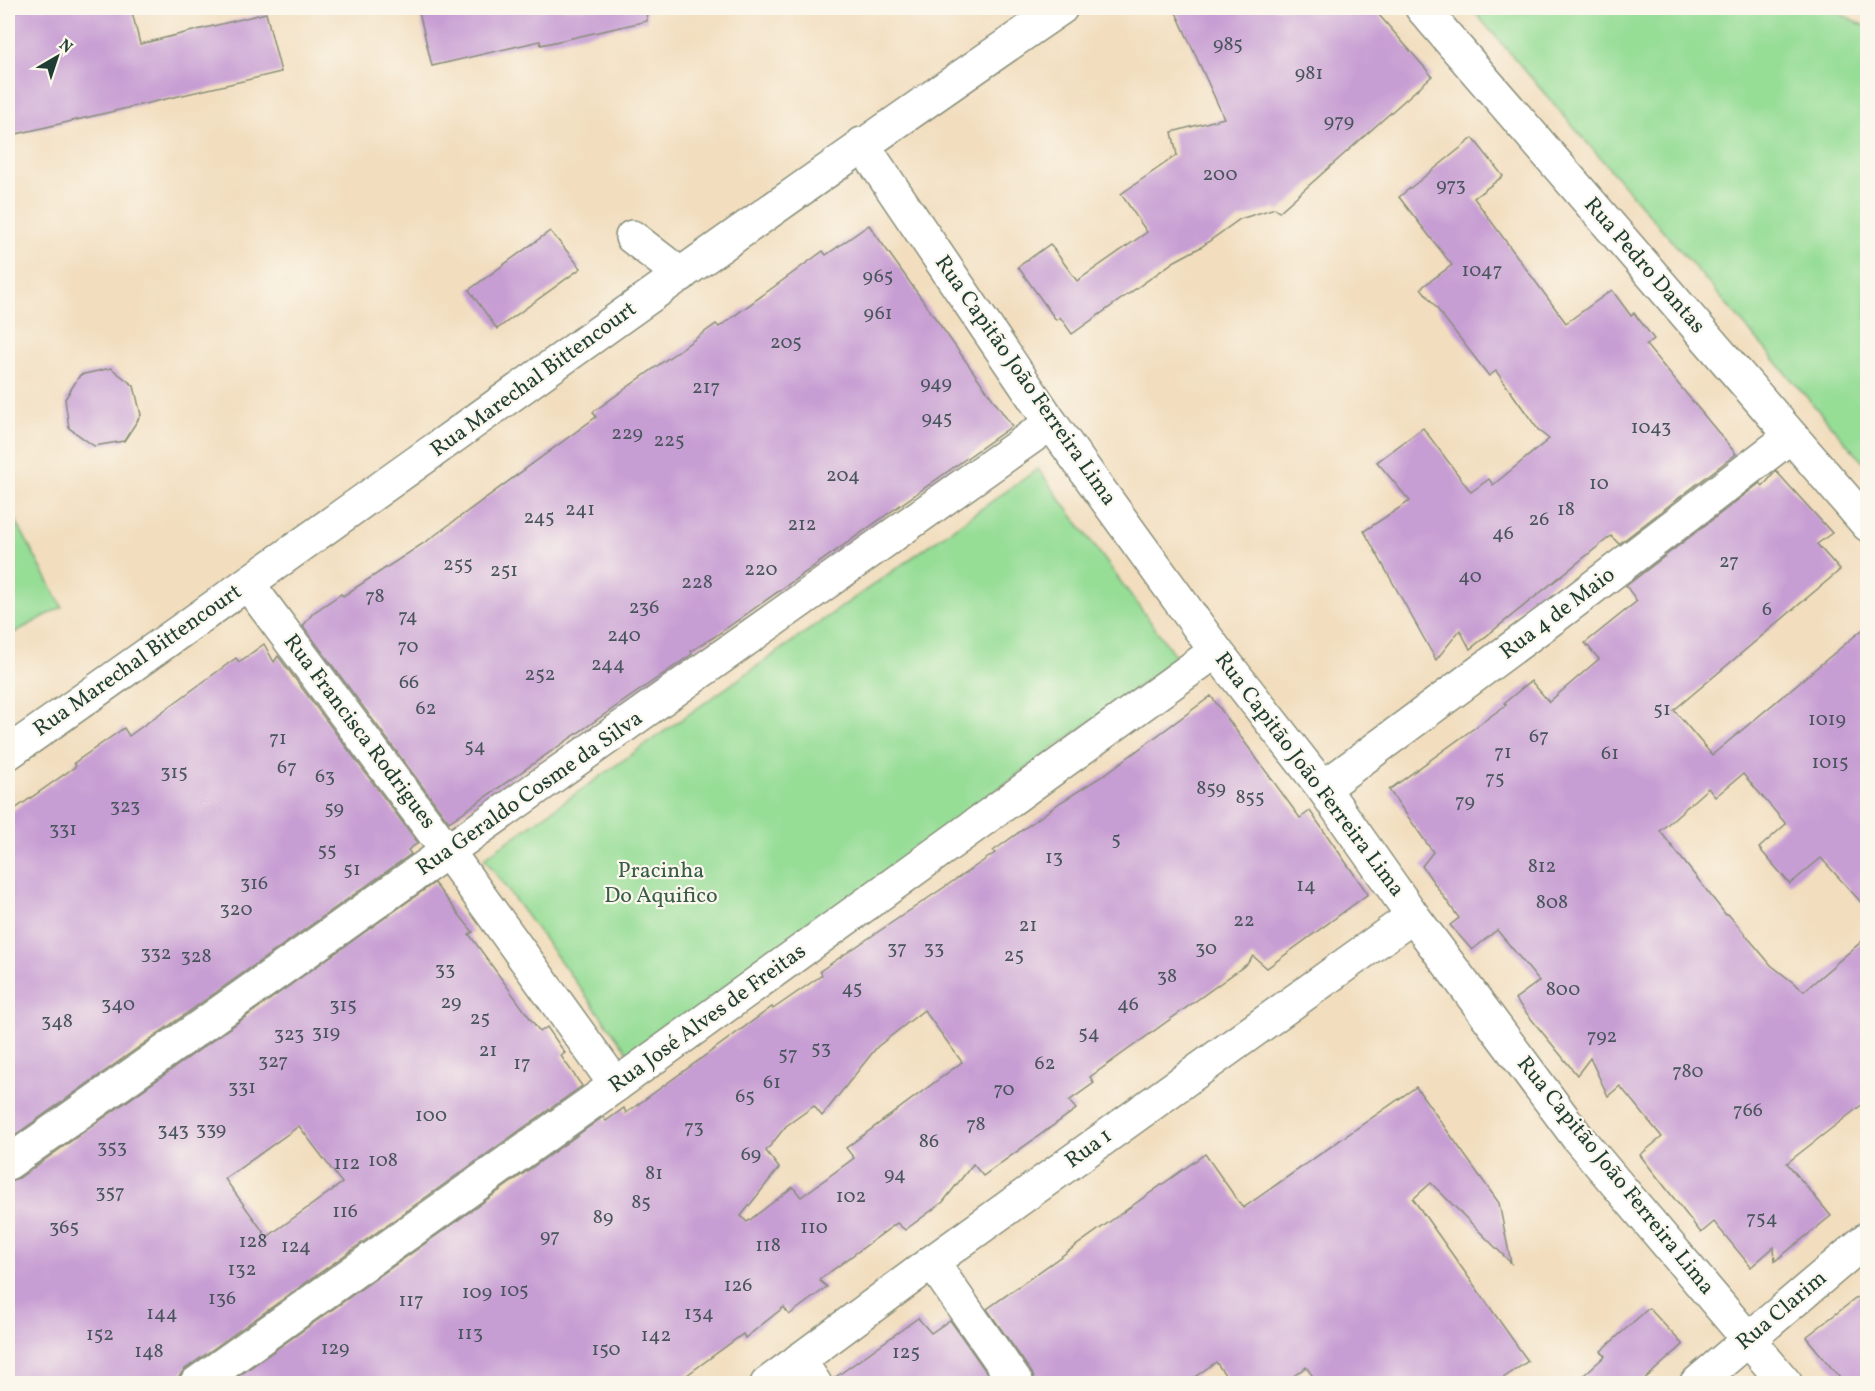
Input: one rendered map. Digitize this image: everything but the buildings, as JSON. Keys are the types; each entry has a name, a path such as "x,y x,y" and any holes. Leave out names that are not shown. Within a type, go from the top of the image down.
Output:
{"street":[{"name":"Rua Marechal Bittencourt","path":"8,753 862,144 1061,8"},
{"name":"Rua Pedro Dantas","path":"1422,8 1868,525"},
{"name":"Rua Capitão João Ferreira Lima","path":"862,144 1051,423 1216,651 1323,788 1413,916 1578,1137 1786,1383"},
{"path":"632,237 681,275"},
{"name":"Rua Geraldo Cosme da Silva","path":"8,1163 1051,423"},
{"name":"Rua 4 de Maio","path":"1323,788 1566,608 1791,436"},
{"name":"Rua Francisca Rodrigues","path":"248,584 448,852 616,1085"},
{"name":"Rua José Alves de Freitas","path":"196,1383 616,1085 1216,651"},
{"name":"Rua 1","path":"767,1383 807,1372 932,1262 1413,916"},
{"name":"Rua Clarim","path":"1696,1383 1868,1238"},
{"path":"932,1262 1017,1383"}],"green space":[{"path":"1471,8 1828,8 1867,27 1867,467"},
{"name":"Pracinha Do Aquifico","path":"1038,469 1177,658 632,1058 484,858"},
{"path":"8,506 62,607 8,636"}]}
